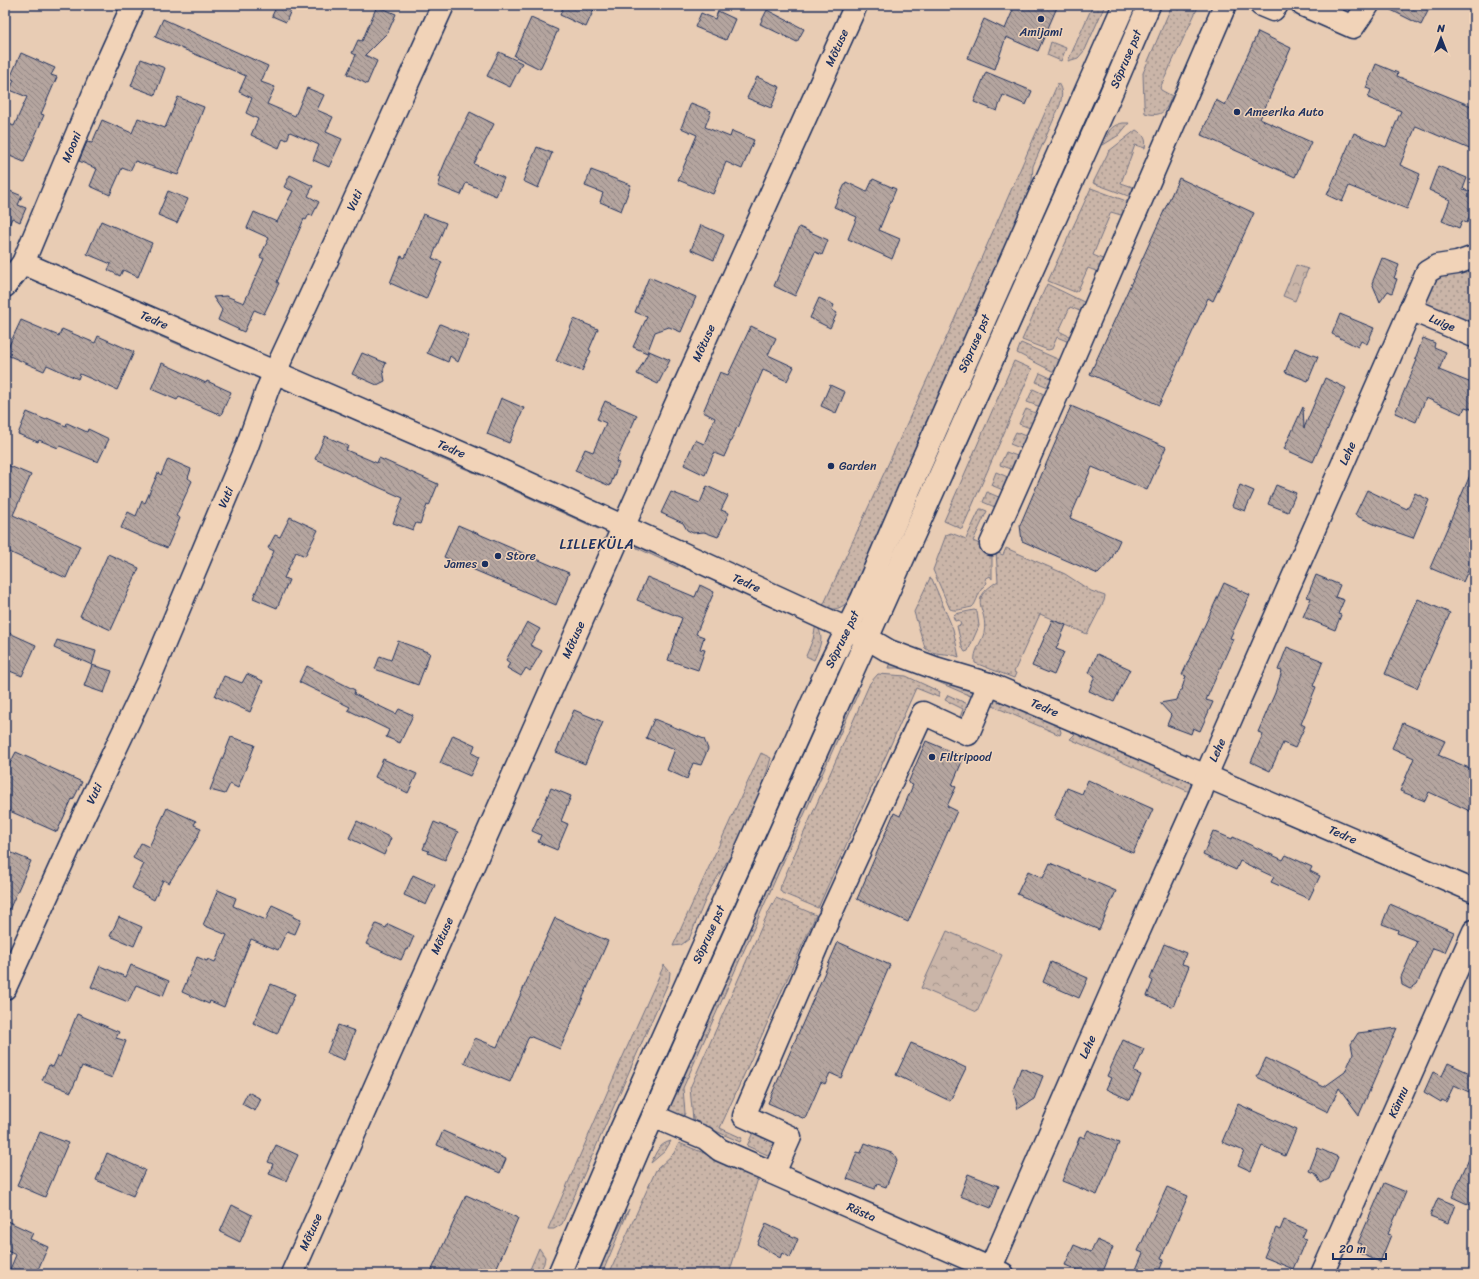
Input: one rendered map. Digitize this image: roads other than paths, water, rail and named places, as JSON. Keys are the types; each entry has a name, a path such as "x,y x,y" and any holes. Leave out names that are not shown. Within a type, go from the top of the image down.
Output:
{"street":[{"name":"Mooni","path":"5,286 23,263 104,69 133,5"},
{"name":"Vuti","path":"5,988 84,815 153,670 246,449 275,373 443,5"},
{"name":"Mõtuse","path":"292,1274 624,526 675,406 856,5"},
{"name":"Sõpruse pst","path":"585,1274 1124,5"},
{"name":"Sõpruse pst","path":"559,1274 620,1132 824,677 858,634 1106,106 1149,5"},
{"path":"991,544 1225,5"},
{"path":"1261,5 1273,10 1277,5"},
{"path":"1303,5 1353,27 1368,5"},
{"name":"Lehe","path":"994,1272 1115,984 1200,795 1206,776 1427,272 1437,266 1457,263 1474,257"},
{"name":"Tedre","path":"23,263 491,466 858,634 888,651 935,668 988,684 1474,891"},
{"name":"Luige","path":"1410,309 1474,336"},
{"path":"774,1173 790,1137 744,1116 829,917 923,712 968,734 988,684"},
{"name":"Kännu","path":"1322,1274 1474,931"},
{"name":"Rästa","path":"653,1116 705,1138 720,1150"},
{"name":"Rästa","path":"642,1141 659,1135 678,1138 701,1147 720,1150 994,1272"}],"place":[{"name":"Amijami","path":"1041,19"},
{"name":"Ameerika Auto","path":"1237,112"},
{"name":"Garden","path":"831,466"},
{"name":"Store","path":"498,556"},
{"name":"James","path":"485,564"},
{"name":"Filtripood","path":"932,757"}],"district":[{"name":"LILLEKÜLA","path":"597,544"}]}
